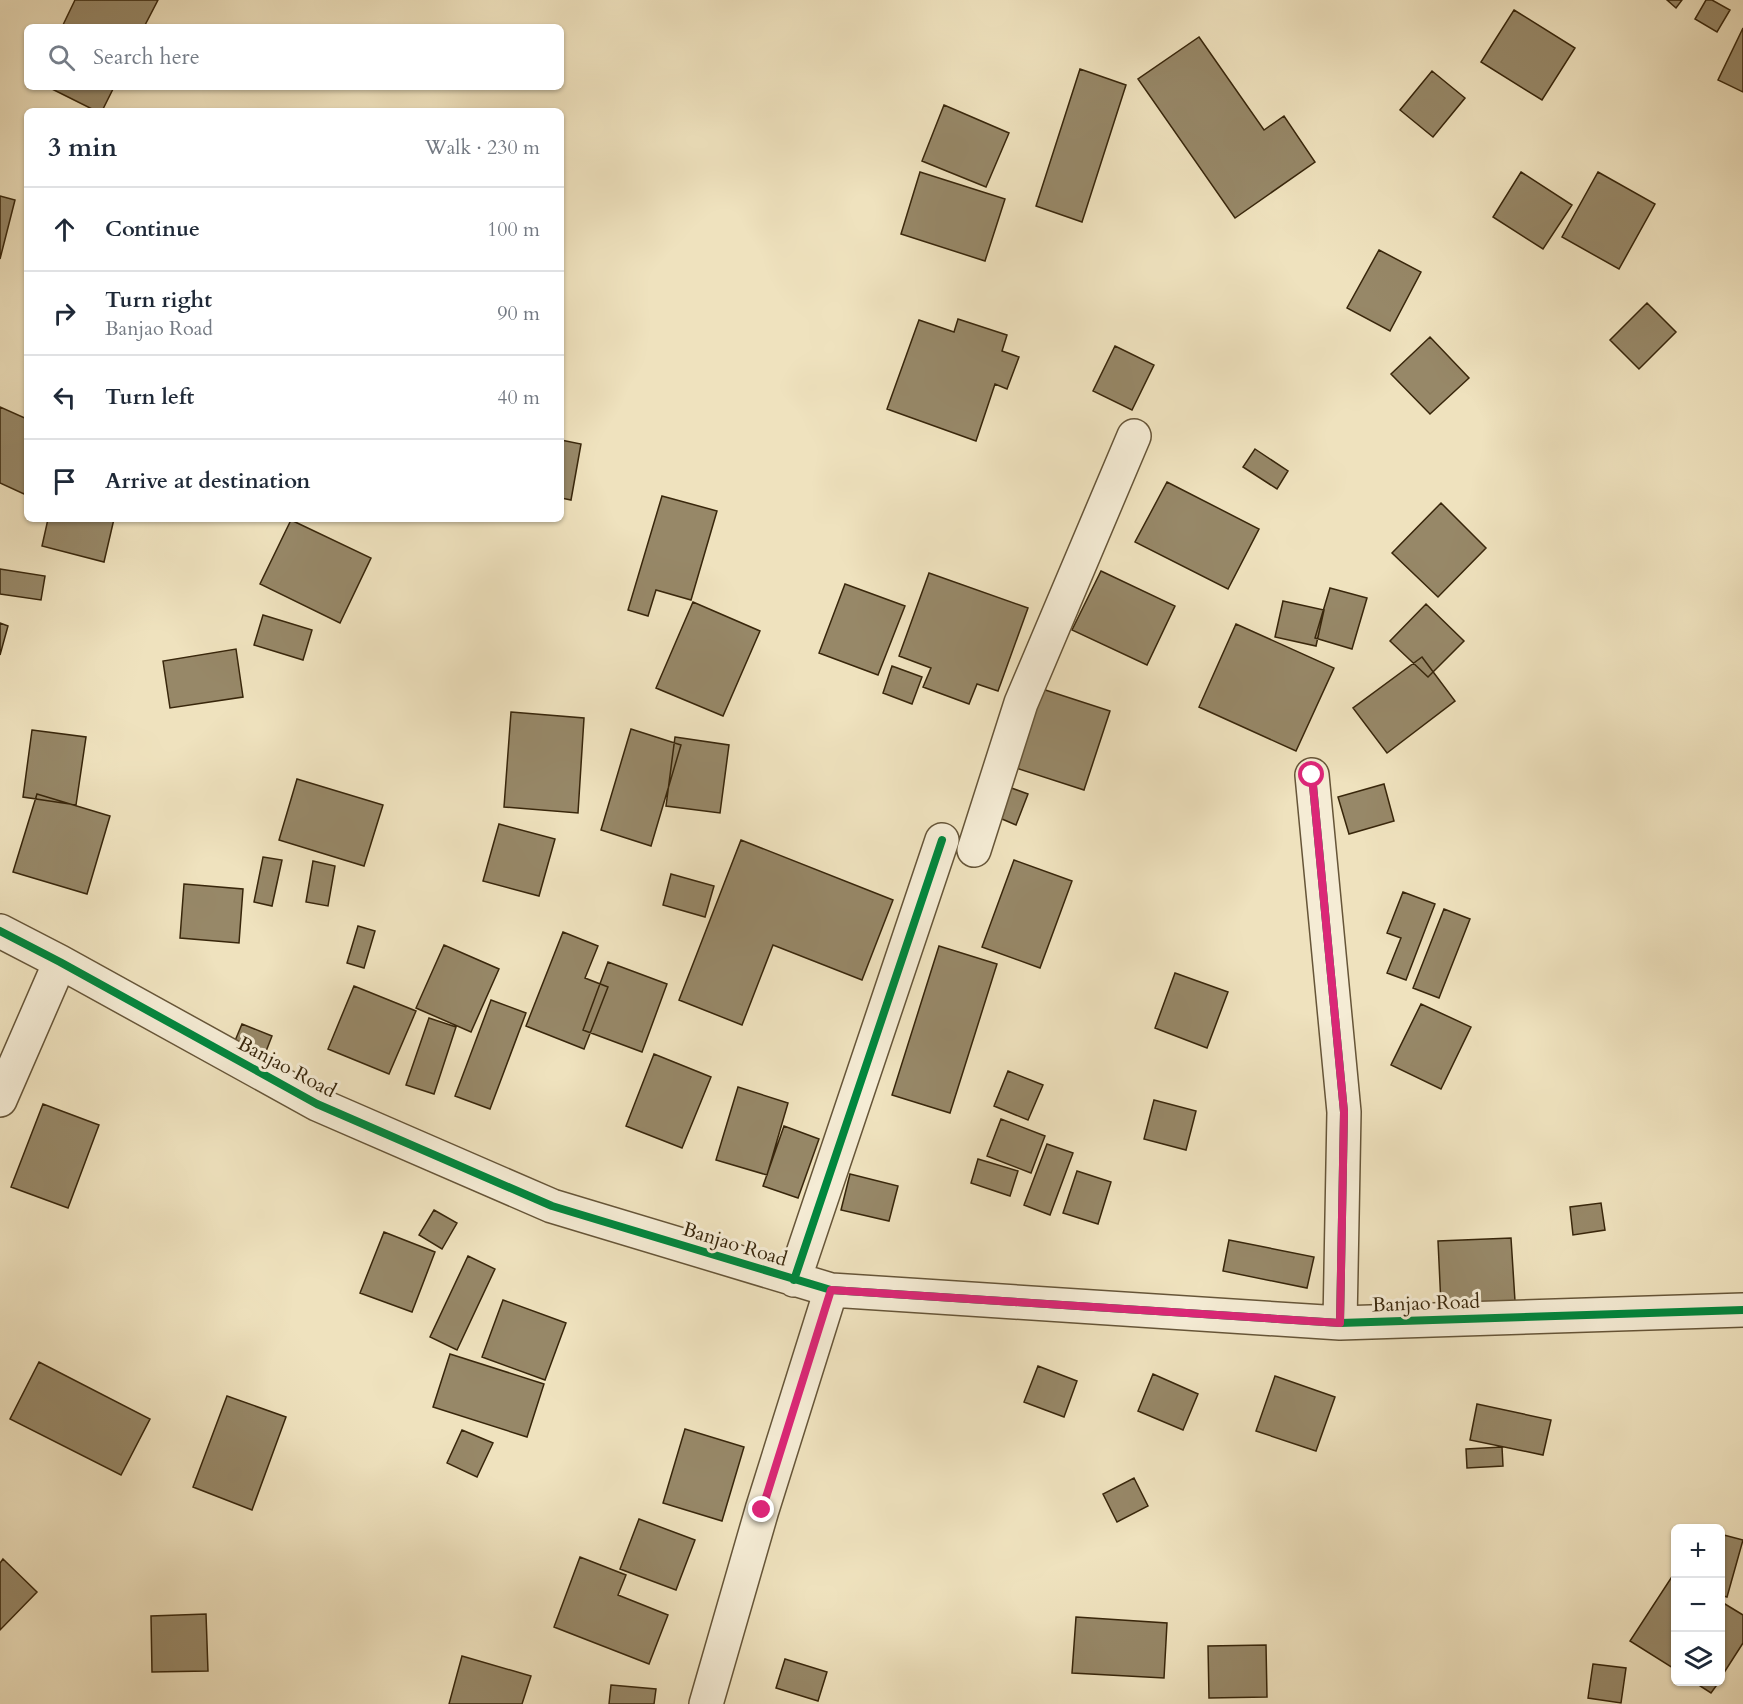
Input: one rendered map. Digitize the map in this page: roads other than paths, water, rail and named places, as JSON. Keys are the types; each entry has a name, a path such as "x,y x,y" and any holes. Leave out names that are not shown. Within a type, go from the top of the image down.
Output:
{"street":[{"path":"974,850 1021,703 1134,436"},
{"path":"1312,775 1344,1112 1340,1323"},
{"path":"794,1280 942,840"},
{"name":"Banjao Road","path":"0,932 60,962 317,1104 552,1206 831,1290 1340,1323 1743,1310"},
{"path":"0,1100 60,962"},
{"path":"706,1704 762,1510 831,1290"}]}
